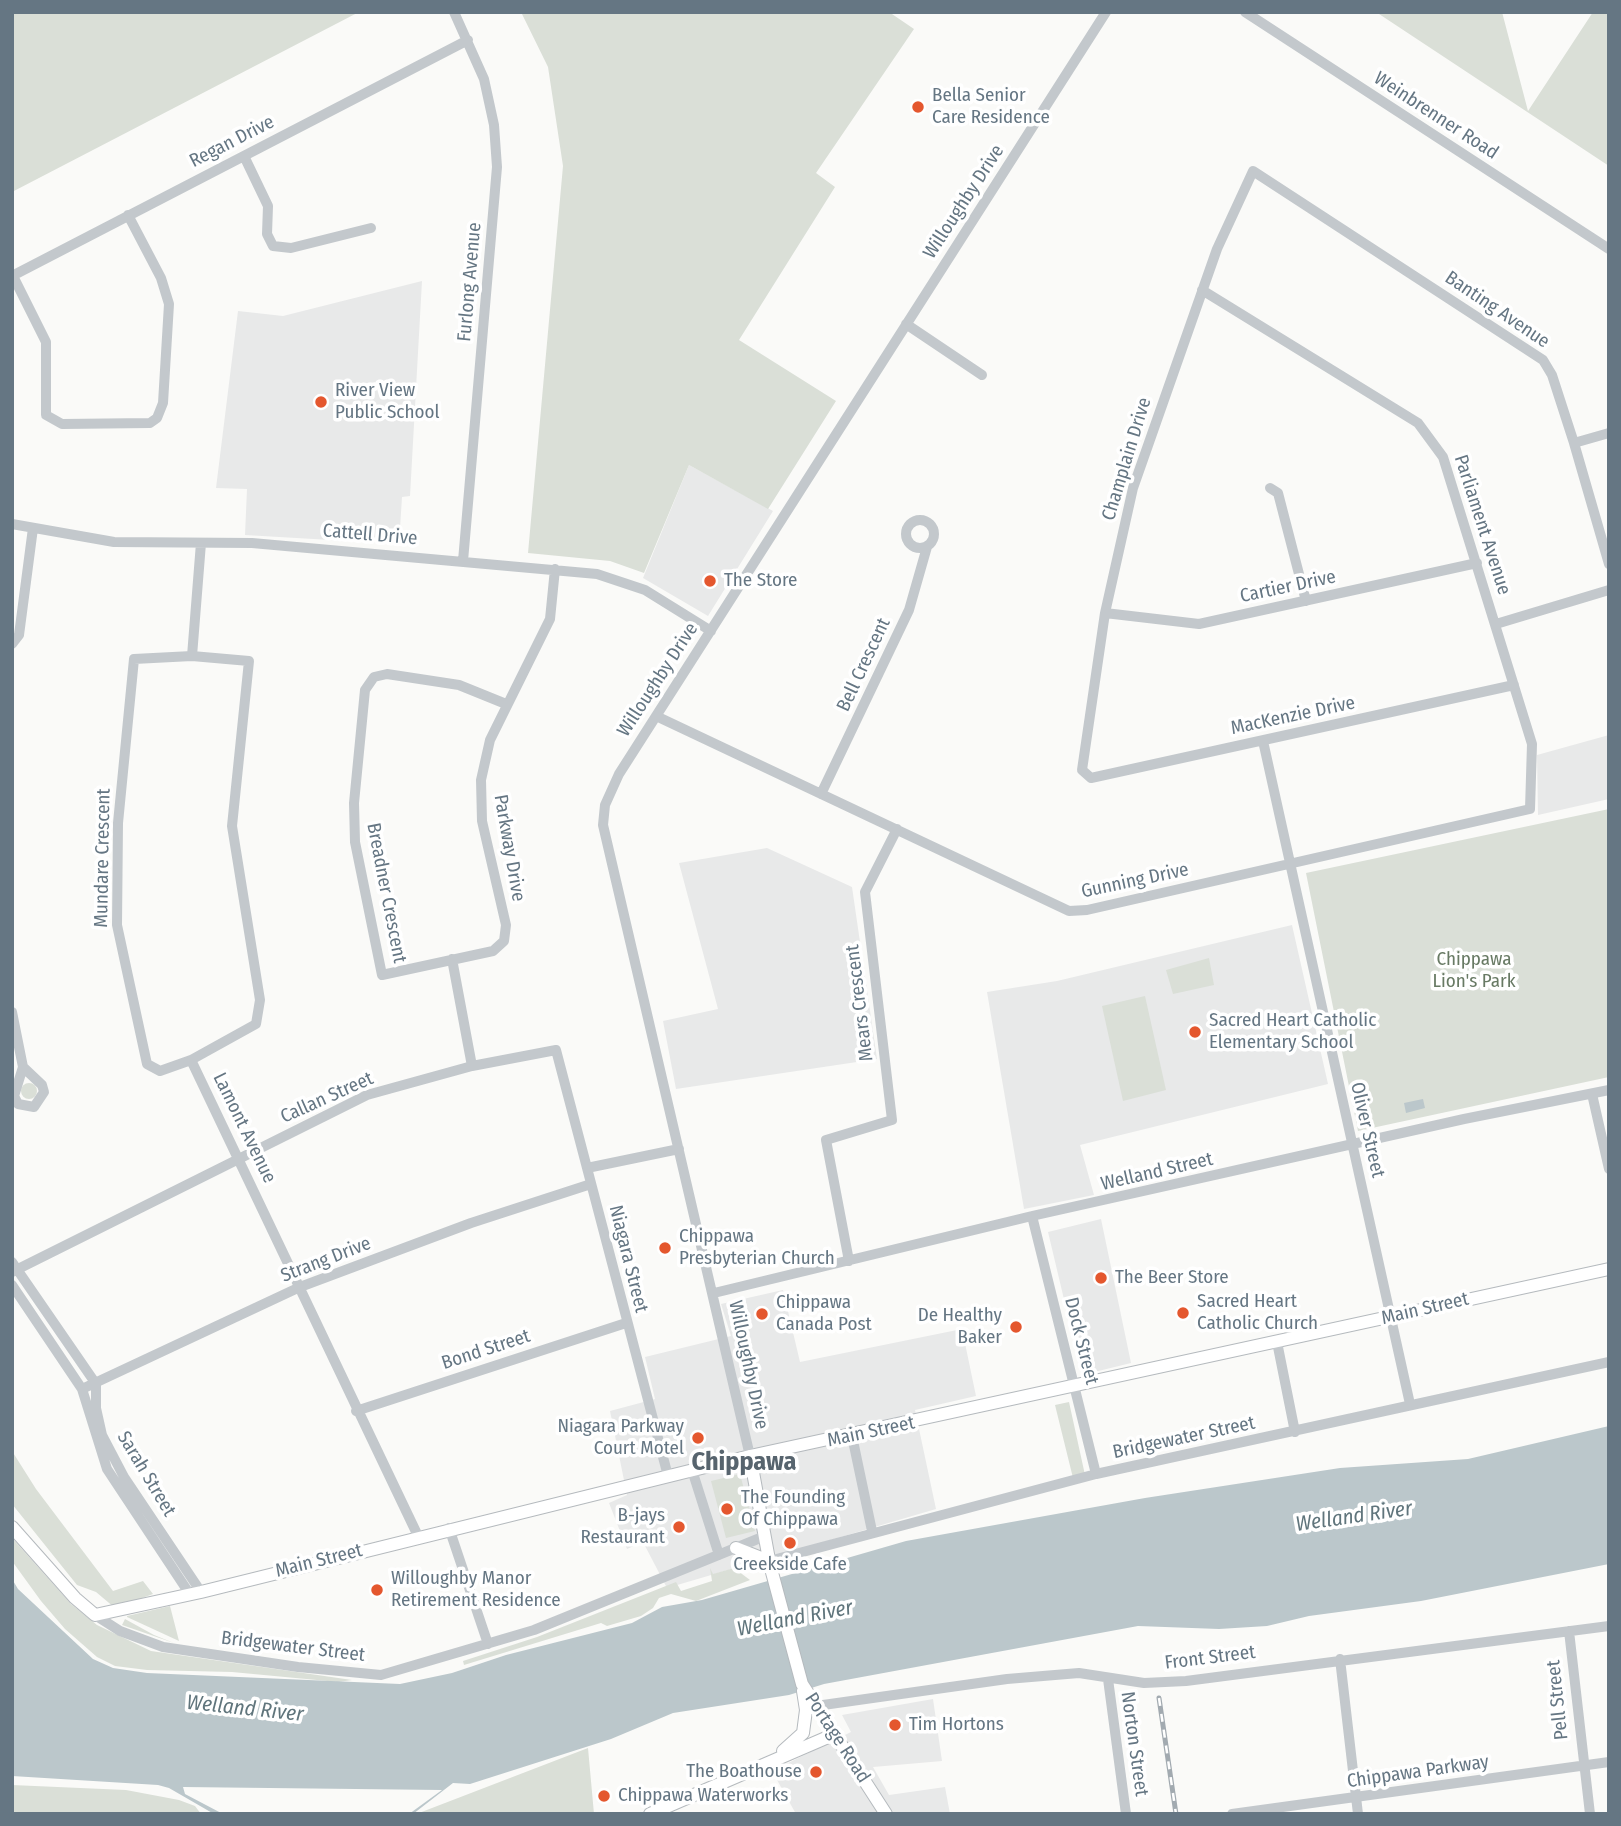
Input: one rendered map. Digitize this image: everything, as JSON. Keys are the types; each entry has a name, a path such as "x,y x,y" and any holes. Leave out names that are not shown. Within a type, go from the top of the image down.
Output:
{"main road":[{"name":"Main Street","path":"95,1615 195,1593 449,1528 750,1456 852,1436 1609,1269"},
{"name":"Portage Road","path":"750,1456 770,1563 802,1684 811,1708 835,1734 886,1814"},
{"path":"12,1527 75,1598 95,1615"},
{"path":"736,1548 770,1563"},
{"path":"754,1770 789,1747 803,1733 811,1708"},
{"path":"650,1814 835,1734"}],"street":[{"name":"Furlong Avenue","path":"454,12 468,40 492,111 497,167 463,561"},
{"name":"Willoughby Drive","path":"750,1456 603,825 607,796 1106,12"},
{"name":"Weinbrenner Road","path":"1245,12 1609,249"},
{"name":"Regan Drive","path":"13,276 468,40"},
{"path":"244,156 268,206 267,234 273,246 291,248 371,228"},
{"name":"Champlain Drive","path":"1082,770 1105,613 1136,477 1202,290 1253,171"},
{"name":"Banting Avenue","path":"1253,171 1543,360 1552,375 1609,564"},
{"path":"13,276 46,342 46,415 62,424 150,423 157,418 163,403 169,304 161,278 128,215"},
{"name":"Parliament Avenue","path":"1202,290 1418,423 1443,457 1533,751 1530,809"},
{"path":"906,324 982,375"},
{"path":"1574,443 1609,433"},
{"path":"1270,488 1278,493 1306,601"},
{"name":"Cattell Drive","path":"12,524 114,542 252,543 597,574 634,586 711,631"},
{"path":"12,644 19,635 33,528"},
{"path":"192,656 201,543"},
{"name":"Bell Crescent","path":"821,794 909,610 927,547"},
{"name":"Cartier Drive","path":"1105,613 1199,624 1477,563"},
{"name":"Parkway Drive","path":"452,959 493,951 506,937 480,796 486,754 506,704 547,628 552,610 555,569"},
{"path":"1496,624 1609,590"},
{"name":"Lamont Avenue","path":"192,656 249,661 232,826 260,1000 256,1024 191,1060 356,1411 418,1536"},
{"name":"Mundare Crescent","path":"191,1060 160,1071 147,1064 117,925 118,823 134,659 192,656"},
{"name":"Breadner Crescent","path":"452,959 382,975 355,842 354,803 365,690 374,677 387,674 459,685 506,704"},
{"name":"MacKenzie Drive","path":"1082,770 1091,778 1514,685"},
{"name":"Gunning Drive","path":"656,716 1061,909 1076,912 1530,809"},
{"name":"Oliver Street","path":"1262,741 1410,1404"},
{"name":"Mears Crescent","path":"849,1261 826,1140 892,1121 865,892 897,829"},
{"path":"452,959 472,1066"},
{"path":"12,1012 23,1067"},
{"name":"Callan Street","path":"14,1268 368,1095 472,1066 556,1050"},
{"name":"Niagara Street","path":"556,1050 668,1475"},
{"name":"Welland Street","path":"714,1293 1032,1216 1609,1090"},
{"path":"1592,1094 1609,1169"},
{"path":"587,1168 679,1149"},
{"name":"Strang Drive","path":"82,1389 300,1287 471,1223 591,1184"},
{"name":"Dock Street","path":"1032,1216 1096,1474"},
{"path":"14,1268 96,1384"},
{"name":"Sarah Street","path":"12,1285 82,1389 107,1469 195,1593"},
{"name":"Bond Street","path":"356,1411 626,1323"},
{"path":"1277,1342 1295,1432"},
{"name":"Bridgewater Street","path":"770,1563 872,1531 1096,1474 1609,1363"},
{"name":"Sarah Street","path":"96,1384 96,1408 102,1435 124,1477 195,1593"},
{"path":"852,1436 872,1531"},
{"path":"692,1470 719,1555"},
{"path":"449,1528 488,1644"},
{"name":"Bridgewater Street","path":"95,1615 120,1631 163,1647 364,1675 407,1669 592,1609 765,1536"},
{"name":"Front Street","path":"811,1708 1007,1679 1079,1673 1144,1684 1186,1681 1609,1626"},
{"name":"Pell Street","path":"1569,1631 1590,1814"},
{"path":"1340,1659 1358,1814"},
{"name":"Norton Street","path":"1108,1679 1126,1814"},
{"name":"Chippawa Parkway","path":"1232,1814 1609,1762"}],"shaded area":[{"name":"River View Public School","path":"422,281 410,496 402,497 399,544 245,535 247,489 216,488 238,311 283,316"},
{"path":"689,465 773,511 708,616 643,578"},
{"path":"1609,735 1609,799 1538,815 1537,755"},
{"path":"767,848 852,887 877,1059 676,1089 663,1021 718,1009 679,863"},
{"name":"Sacred Heart Catholic Elementary School","path":"1292,925 1328,1084 1080,1145 1094,1195 1024,1209 987,992 1057,981"},
{"path":"1101,1219 1131,1363 1082,1375 1048,1232"},
{"path":"783,1290 800,1362 962,1329 976,1396 915,1410 936,1509 667,1588 643,1542 627,1549 609,1503 627,1495 610,1411 655,1399 645,1357 731,1336 721,1304"},
{"path":"933,1699 942,1761 873,1767 889,1795 945,1787 950,1814 796,1814 772,1771 851,1732 842,1715"}],"green space":[{"path":"12,12 359,12 12,192"},
{"path":"521,12 889,12 914,29 816,173 835,187 739,340 836,401 768,509 689,465 644,573 610,561 528,553 563,166 548,67"},
{"path":"1376,12 1502,12 1528,111 1593,12 1609,12 1609,166"},
{"name":"Chippawa Lion's Park","path":"1609,809 1609,1077 1358,1131 1306,873"},
{"path":"1209,958 1214,985 1173,994 1166,970"},
{"path":"1145,996 1166,1090 1123,1101 1102,1006"},
{"path":"29,1083 35,1085 35,1097 29,1099 23,1097 21,1091 23,1085"},
{"path":"1069,1402 1085,1475 1073,1478 1055,1405"},
{"path":"12,1451 36,1489 113,1591 143,1581 153,1594 115,1608 96,1592 77,1585 12,1504"},
{"path":"740,1474 755,1531 726,1538 711,1481"},
{"path":"12,1538 71,1604 97,1625 151,1651 352,1680 338,1682 232,1672 147,1670 115,1666 97,1657 65,1629 41,1601 12,1561"},
{"path":"710,1568 713,1574 734,1568 750,1580 696,1601 671,1594 659,1598 653,1608 641,1616 607,1626 601,1623 464,1665 463,1661 537,1637 676,1582 681,1591 712,1581"},
{"path":"170,1606 179,1641 127,1617 127,1616"},
{"path":"125,1619 154,1635 174,1643 122,1625"},
{"path":"588,1748 594,1814 418,1814 419,1813"},
{"path":"12,1785 126,1790 179,1800 195,1806 201,1814 12,1814"}],"water":[{"path":"1423,1099 1425,1108 1406,1113 1404,1103"},
{"name":"Welland River","path":"1609,1426 1609,1564 1421,1601 1309,1616 1267,1626 1219,1629 1138,1626 824,1684 789,1695 673,1713 611,1739 470,1784 453,1783 413,1814 409,1814 442,1790 183,1787 185,1794 223,1814 214,1814 169,1788 158,1785 12,1776 12,1579 18,1589 93,1659 113,1668 147,1673 400,1684 452,1673 506,1655 632,1623 662,1607 702,1600 906,1541 1145,1498 1340,1468 1468,1459"}],"railway":[{"path":"1159,1698 1176,1814"}],"place":[{"name":"Bella Senior Care Residence","path":"918,107"},
{"name":"River View Public School","path":"321,402"},
{"name":"The Store","path":"710,581"},
{"name":"Sacred Heart Catholic Elementary School","path":"1195,1032"},
{"name":"Chippawa Presbyterian Church","path":"665,1248"},
{"name":"The Beer Store","path":"1101,1278"},
{"name":"Sacred Heart Catholic Church","path":"1183,1313"},
{"name":"Chippawa Canada Post","path":"762,1314"},
{"name":"De Healthy Baker","path":"1016,1327"},
{"name":"Niagara Parkway Court Motel","path":"698,1438"},
{"name":"The Founding Of Chippawa","path":"727,1509"},
{"name":"B-jays Restaurant","path":"679,1527"},
{"name":"Creekside Cafe","path":"790,1543"},
{"name":"Willoughby Manor Retirement Residence","path":"377,1590"},
{"name":"Tim Hortons","path":"895,1725"},
{"name":"The Boathouse","path":"816,1772"},
{"name":"Chippawa Waterworks","path":"604,1796"}],"district":[{"name":"Chippawa","path":"744,1463"}]}
